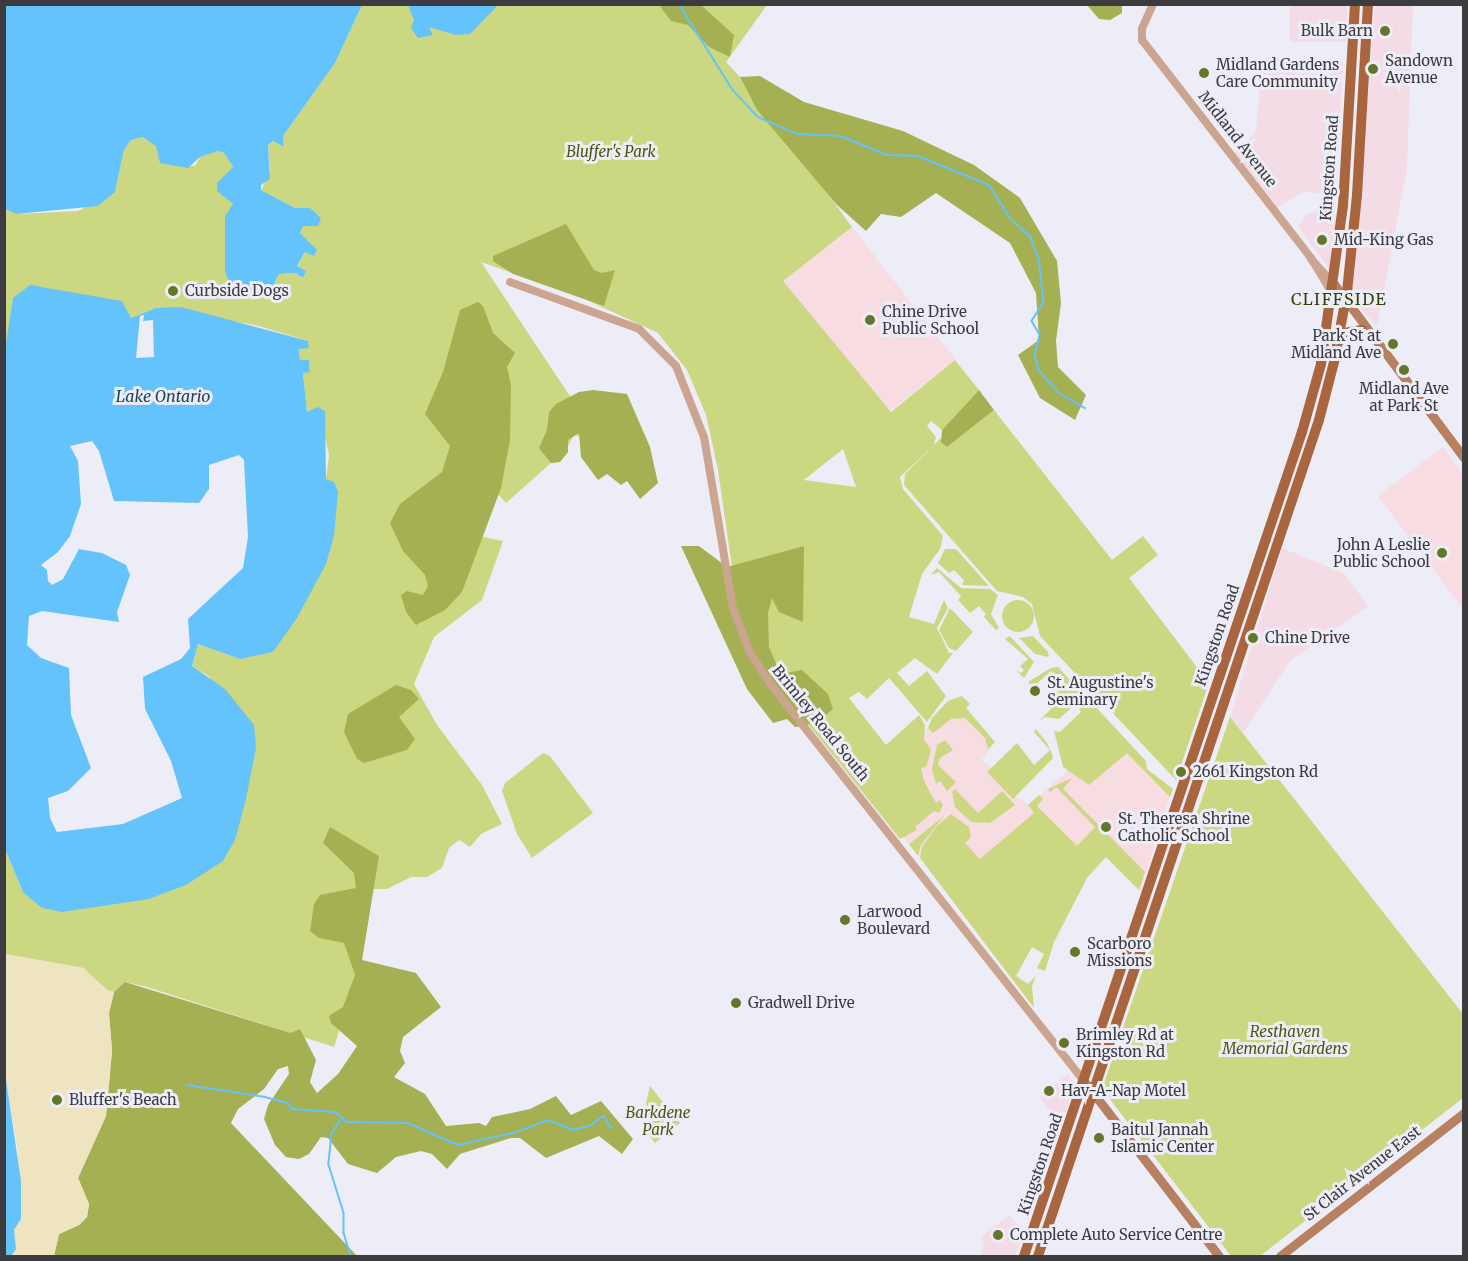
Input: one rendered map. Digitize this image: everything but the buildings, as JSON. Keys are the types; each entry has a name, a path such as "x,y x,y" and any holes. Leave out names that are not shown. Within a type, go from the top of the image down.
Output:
{"main road":[{"name":"Kingston Road","path":"1024,1257 1302,432 1321,364 1333,289 1355,4"},
{"name":"Kingston Road","path":"1038,1257 1319,420 1345,304 1357,195 1368,4"},
{"name":"Midland Avenue","path":"1333,289 1464,458"},
{"path":"1338,342 1349,332 1366,333"},
{"path":"1084,1081 1219,1257"},
{"name":"St Clair Avenue East","path":"1280,1257 1464,1113"}],"street":[{"name":"Midland Avenue","path":"1153,4 1142,29 1142,40 1333,289"},
{"name":"Brimley Road South","path":"510,282 639,329 676,366 704,437 726,575 749,651 771,686 1084,1081"}],"shaded area":[{"path":"1290,5 1347,5 1347,42 1290,42"},
{"path":"1375,5 1413,5 1407,169 1377,327 1351,298"},
{"path":"1262,58 1343,61 1336,194 1303,192 1277,208 1235,153 1256,132"},
{"path":"1322,209 1336,215 1330,270 1298,227 1307,214"},
{"name":"Chine Drive Public School","path":"852,227 955,359 886,414 783,281"},
{"name":"John A Leslie Public School","path":"1443,447 1463,474 1463,609 1378,496"},
{"path":"1282,548 1344,573 1368,606 1290,661 1243,733 1230,717"},
{"path":"959,703 995,742 982,759 1016,797 1030,805 1108,733 1170,796 1140,891 1098,850 996,949 903,837 894,756"},
{"path":"1068,1074 1075,1085 1061,1124 1039,1097"},
{"path":"1009,1215 1024,1232 1015,1256 981,1256 984,1244 980,1238"}],"green space":[{"name":"Bluffer's Park","path":"362,5 767,5 726,62 740,77 757,110 817,179 852,227 783,281 891,412 955,360 979,390 942,430 931,421 927,426 936,437 934,445 900,477 903,489 943,536 940,549 922,574 909,617 934,624 944,600 948,608 937,628 949,653 953,653 937,674 915,658 897,673 909,686 927,671 946,696 927,722 889,678 867,699 859,692 849,698 886,745 919,715 925,725 924,739 931,750 926,767 921,768 924,781 936,803 940,800 943,805 939,813 934,811 915,827 917,830 900,839 759,663 741,630 718,470 706,415 687,370 658,333 576,295 481,262 593,431 582,438 574,434 560,462 551,463 506,503 483,477 469,534 503,541 482,600 434,637 414,684 437,725 482,785 502,824 481,834 470,847 459,840 449,848 442,868 427,877 411,877 387,889 373,889 362,960 334,1047 147,987 125,982 114,992 108,991 83,968 5,954 5,849 23,892 186,885 210,677 192,666 198,644 240,659 326,479 329,455 318,408 307,412 303,373 310,371 309,360 300,361 299,348 308,341 255,325 156,308 131,318 128,313 13,298 5,356 5,209 16,214 78,211 115,192 124,150 131,140 143,137 151,140 171,164 195,166 200,157 217,151 224,153 233,167 218,183 233,204 230,211 254,291 268,294 279,274 295,273 303,278 306,271 297,267 309,245 300,233 310,208 295,208 261,190 270,172 268,145 273,141 284,147 283,136 335,63","holes":["843,449 856,487 804,480"]},
{"path":"659,5 701,5 734,35 730,57 709,47 688,25 671,21"},
{"path":"1087,5 1122,5 1122,13 1110,20 1099,19"},
{"path":"760,76 804,102 903,131 974,165 1020,198 1057,261 1061,303 1056,341 1058,367 1086,395 1075,420 1040,398 1018,355 1039,340 1036,293 1010,243 936,193 901,217 881,214 866,231 837,205 757,110 740,77"},
{"path":"566,224 594,270 602,273 615,270 604,306 513,274 493,261 493,256"},
{"path":"478,302 483,306 493,333 515,353 507,367 511,385 510,440 501,488 462,592 445,610 416,625 406,612 401,595 407,591 423,595 428,586 425,575 403,551 390,523 400,504 442,472 450,446 425,414 443,372 460,310"},
{"path":"593,390 627,394 650,447 658,483 640,499 627,481 621,485 607,474 598,480 581,457 579,433 568,440 568,452 560,462 551,463 539,448 547,430 549,412 556,404 579,392"},
{"path":"979,390 994,410 947,447 941,442 942,430"},
{"path":"994,410 1112,560 1143,536 1158,555 1129,578 1209,683 1176,780 1040,636 1032,604 1023,597 997,591 904,485 905,474 941,438 947,447"},
{"path":"681,546 699,546 727,567 804,546 803,622 779,612 772,598 768,613 769,647 778,668 786,673 802,670 828,694 833,709 805,726 795,727 787,719 773,723 747,689"},
{"path":"945,549 956,549 989,586 962,585 964,580 954,570 949,573 938,563"},
{"path":"937,568 961,588 990,589 998,595 991,614 999,628 996,630 984,617 986,614 979,606 970,613 958,600 961,596 939,572 930,575"},
{"path":"1018,600 1029,605 1034,616 1029,627 1018,632 1007,627 1002,616 1007,605"},
{"path":"950,608 973,632 956,651 949,648 939,630"},
{"path":"1010,636 1034,662 1024,678 1016,670 1021,673 1024,670 1020,666 1028,659 1005,639"},
{"path":"1033,636 1048,652 1049,657 1035,654 1019,638"},
{"path":"1058,667 1082,693 1082,698 1059,719 1045,717 1038,722 1058,702 1053,694 1063,681 1051,671 1033,687 1028,682 1051,668"},
{"path":"396,685 411,690 419,699 399,717 415,739 407,750 364,763 357,759 344,732 348,714"},
{"path":"962,696 970,704 966,708 995,742 988,749 985,738 965,718 951,719 933,733 928,728 932,718 948,701"},
{"path":"1093,704 1146,761 1147,769 1173,789 1170,797 1127,753 1089,785 1063,767 1054,731 1060,732 1081,712 1079,709"},
{"name":"Resthaven Memorial Gardens","path":"1230,717 1463,1014 1463,1098 1260,1256 1231,1256 1102,1089"},
{"path":"1036,729 1047,743 1051,751 1053,758 1013,799 987,772 1017,743 1034,765 1050,750 1034,732"},
{"path":"945,740 953,750 940,758 938,765 956,782 947,791 940,781 936,784 932,769 937,745"},
{"path":"543,753 550,756 593,813 532,858 517,834 502,791 505,783"},
{"path":"1072,778 1063,789 1145,872 1139,890 1106,857 1087,878 1054,942 1045,971 1037,968 1044,954 1032,947 1016,976 1028,984 1036,976 1032,986 1034,1008 920,858 922,847 936,827 951,814 969,827 971,837 965,843 980,859 1034,813 1028,805 1039,795 1043,799 1037,806 1077,846 1095,827 1056,787 1050,792 1048,789"},
{"path":"955,789 978,813 1002,791 1015,805 990,823 971,822 955,807 952,792"},
{"path":"944,816 921,845 918,856 909,844"},
{"path":"330,827 379,856 362,960 416,973 441,1007 403,1037 400,1051 405,1063 394,1077 425,1094 446,1126 479,1123 486,1126 492,1117 530,1109 556,1096 571,1115 601,1101 633,1139 622,1154 599,1136 546,1158 520,1138 511,1138 460,1154 447,1169 432,1154 421,1151 396,1157 377,1173 348,1164 328,1138 321,1137 309,1154 299,1159 286,1157 275,1145 264,1119 268,1105 289,1074 288,1066 278,1069 264,1089 238,1109 231,1123 357,1256 54,1256 59,1234 79,1225 87,1217 89,1204 78,1178 106,1116 112,1051 109,1013 114,992 125,982 291,1033 300,1029 316,1060 310,1082 317,1093 338,1074 357,1046 331,1023 329,1016 343,1007 355,975 344,943 319,938 310,931 314,904 320,895 356,888 354,873 323,843"},
{"name":"Barkdene Park","path":"650,1086 680,1123 655,1143 641,1125"}],"sand":[{"name":"Bluffer's Beach","path":"4,954 84,968 104,989 114,992 109,1013 112,1051 106,1116 78,1178 89,1204 87,1217 79,1225 59,1234 54,1256 11,1256 15,1249 14,1230 21,1219 17,1144 6,1084"}],"water":[{"path":"4,5 362,5 335,63 283,136 284,147 273,141 268,145 270,179 261,185 261,190 295,208 310,208 321,218 318,226 303,226 300,233 317,250 314,256 305,252 297,266 306,271 303,278 295,273 279,274 268,295 234,289 230,284 225,272 225,216 233,204 217,191 217,183 233,167 224,153 218,151 200,157 188,168 160,163 156,146 143,137 131,140 124,150 115,192 98,206 16,214 5,209"},
{"path":"408,5 498,5 470,34 456,35 429,27 433,35 418,38 411,28 414,20"},
{"name":"Lake Ontario","path":"30,285 122,301 131,318 156,308 181,307 308,341 309,348 299,349 300,360 309,360 310,372 303,373 307,412 318,407 325,411 326,479 334,482 338,492 334,536 326,564 297,618 273,652 240,659 198,644 192,666 225,689 254,725 256,748 235,840 223,861 186,885 149,899 62,912 42,908 23,892 5,849 4,356 13,298","holes":["92,441 99,451 114,501 199,503 209,489 209,465 239,455 244,460 248,537 243,568 188,619 190,648 181,659 143,677 145,709 171,761 182,798 123,824 57,832 50,818 48,798 68,791 91,768 71,715 69,668 41,658 27,645 29,616 42,611 119,622 117,612 130,575 126,565 102,553 79,549 63,579 52,585 48,581 47,570 41,565 58,552 70,536 81,504 78,461 70,446"]},
{"path":"4,1066 21,1181 21,1219 14,1230 16,1249 11,1256 4,1256"}],"pier":[{"path":"144,315 143,321 153,320 154,357 136,358 140,316"}],"waterway":[{"path":"679,4 733,90 758,117 797,134 841,136 887,155 918,156 989,185 1011,219 1030,236 1039,258 1044,302 1032,321 1040,335 1035,355 1039,370 1059,393 1085,408"},
{"path":"187,1085 265,1097 288,1103 292,1109 335,1112 348,1122 408,1123 458,1145 514,1133 548,1120 573,1130 589,1126 604,1116 612,1129"},
{"path":"341,1120 332,1134 329,1165 344,1213 344,1233 351,1256"}],"place":[{"name":"Bulk Barn","path":"1385,31"},
{"name":"Sandown Avenue","path":"1373,69"},
{"name":"Midland Gardens Care Community","path":"1204,73"},
{"name":"Mid-King Gas","path":"1322,240"},
{"name":"Curbside Dogs","path":"173,291"},
{"name":"Chine Drive Public School","path":"870,320"},
{"name":"Park St at Midland Ave","path":"1393,344"},
{"name":"Midland Ave at Park St","path":"1404,370"},
{"name":"John A Leslie Public School","path":"1442,553"},
{"name":"Chine Drive","path":"1253,638"},
{"name":"St. Augustine's Seminary","path":"1035,691"},
{"name":"2661 Kingston Rd","path":"1181,772"},
{"name":"St. Theresa Shrine Catholic School","path":"1106,827"},
{"name":"Larwood Boulevard","path":"845,920"},
{"name":"Scarboro Missions","path":"1075,952"},
{"name":"Gradwell Drive","path":"736,1003"},
{"name":"Brimley Rd at Kingston Rd","path":"1064,1043"},
{"name":"Hav-A-Nap Motel","path":"1049,1091"},
{"name":"Bluffer's Beach","path":"57,1100"},
{"name":"Baitul Jannah Islamic Center","path":"1099,1138"},
{"name":"Complete Auto Service Centre","path":"998,1235"}],"district":[{"name":"CLIFFSIDE","path":"1339,299"}]}
